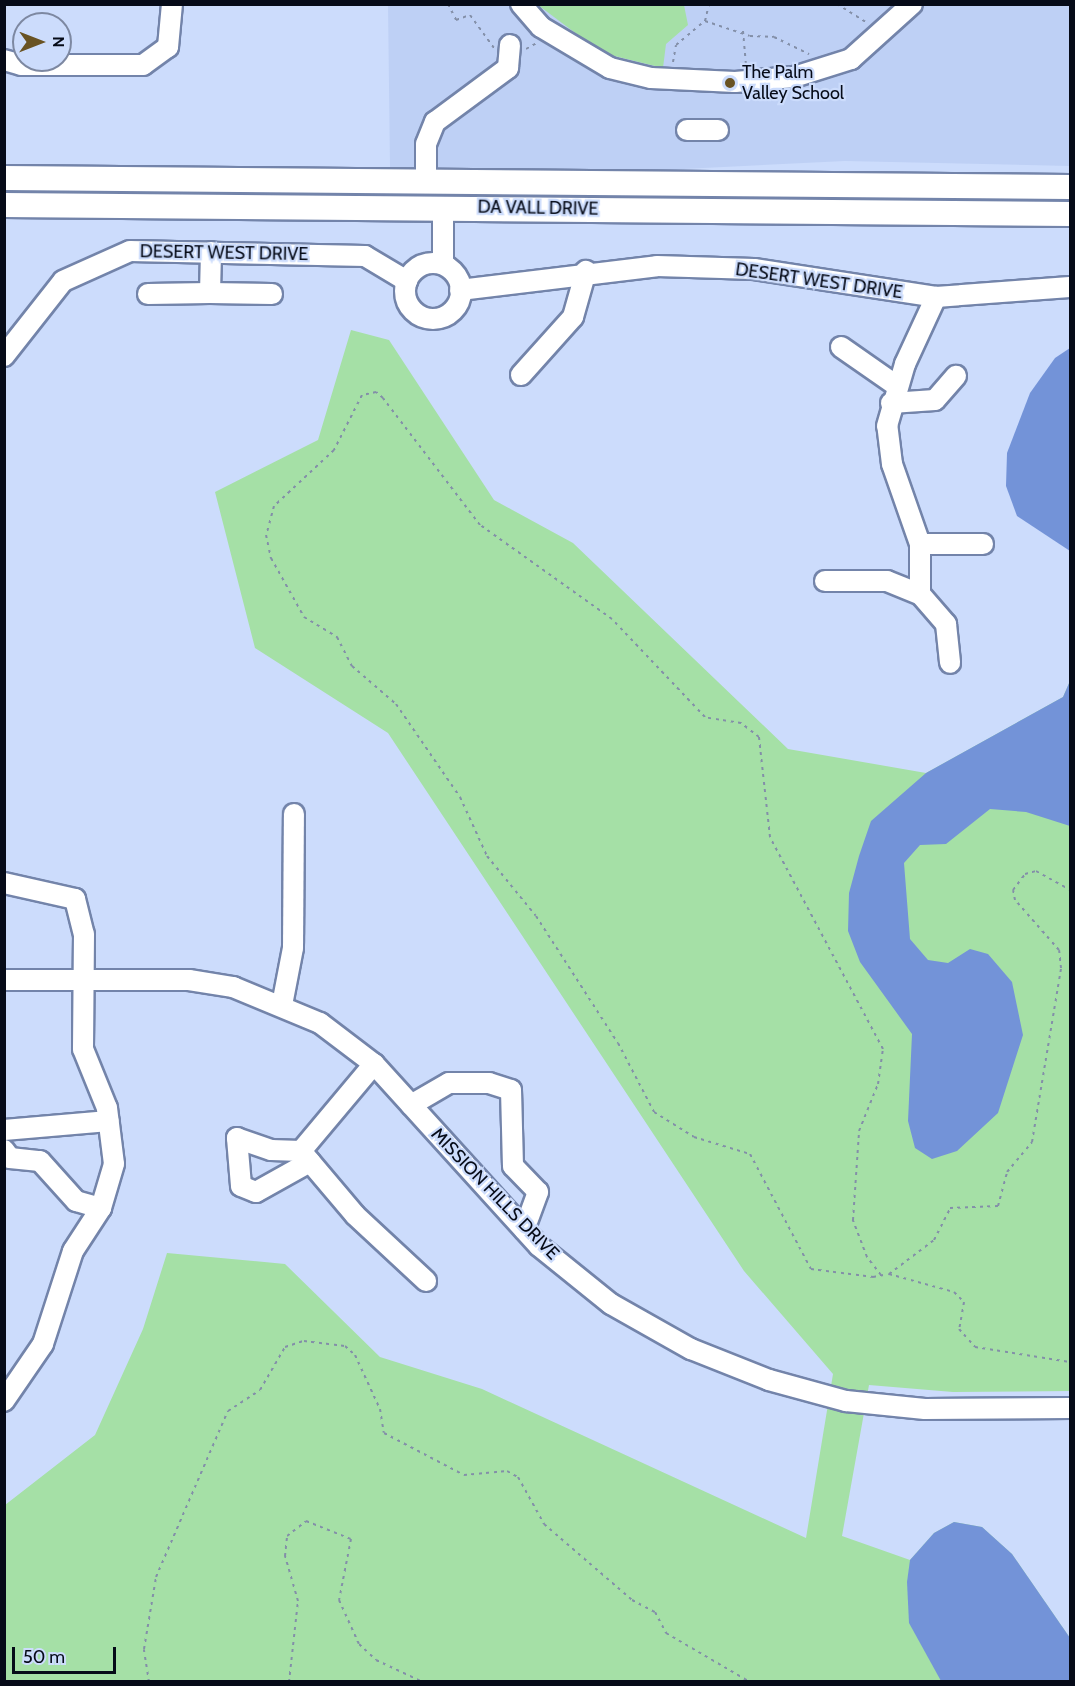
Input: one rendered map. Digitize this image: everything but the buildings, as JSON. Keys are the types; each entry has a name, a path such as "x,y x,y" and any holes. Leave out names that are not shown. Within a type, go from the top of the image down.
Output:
{"main road":[{"name":"DA VALL DRIVE","path":"4,178 1071,188"},
{"name":"DA VALL DRIVE","path":"4,205 1071,214"}],"street":[{"path":"4,60 21,65 143,65 158,59 168,47 172,4"},
{"path":"521,4 541,27 610,68 651,78 735,82 794,77 851,58 912,4"},
{"path":"426,182 426,144 435,122 508,68 511,50"},
{"path":"687,130 718,130"},
{"path":"443,207 443,262 460,290 450,314 424,318 410,308 407,281 426,263 443,262"},
{"name":"DESERT WEST DRIVE","path":"4,356 63,281 130,251 365,256 407,281"},
{"path":"210,293 211,252"},
{"name":"DESERT WEST DRIVE","path":"460,290 586,271 657,266 754,269 936,297 1071,287"},
{"path":"520,375 573,317 586,271"},
{"path":"148,294 272,294"},
{"path":"921,594 920,544 892,464 894,395 936,297"},
{"path":"841,347 894,395 935,400 956,376"},
{"path":"920,544 983,544"},
{"path":"825,581 887,580 921,594 946,624 950,663"},
{"path":"282,1005 292,948 294,814"},
{"path":"4,883 75,898 84,934 83,1049 109,1121 114,1164 101,1208 73,1251 43,1344 4,1401"},
{"name":"MISSION HILLS DRIVE","path":"4,980 189,980 233,987 282,1005 320,1023 374,1064 524,1230 611,1304 691,1349 769,1380 846,1401 925,1409 1071,1408"},
{"path":"374,1064 305,1156 355,1215 426,1281"},
{"path":"411,1105 449,1083 489,1083 511,1090 513,1166 538,1192 524,1230"},
{"path":"4,1130 109,1121"},
{"path":"4,1149 10,1158 40,1161 76,1201 101,1208"}],"path":[{"path":"448,4 456,20 470,15 497,50 544,45"},
{"path":"683,64 674,64 676,45 705,21 710,4"},
{"path":"837,4 873,26 868,31"},
{"path":"705,21 774,37 815,57"},
{"path":"743,31 743,65"},
{"path":"881,1275 867,1257 853,1220 859,1131 878,1084 883,1049 771,837 759,737 741,723 705,717 612,619 480,525 383,398 376,392 362,394 334,450 286,490 268,518 271,558 304,617 338,637 352,666 396,704 460,797 488,856 536,916 618,1043 654,1112 694,1137 750,1154 811,1269 881,1275 889,1274 961,1296 958,1329 975,1347 1071,1362"},
{"path":"889,1274 934,1240 950,1208 998,1206 1007,1172 1032,1142 1061,968 1059,950 1026,915 1013,890 1025,874 1036,871 1071,890"},
{"path":"149,1682 144,1649 156,1577 228,1411 260,1390 285,1347 304,1341 345,1346 355,1355 380,1409 384,1433 464,1474 507,1471 518,1477 544,1524 632,1600 655,1612 666,1633 750,1682"},
{"path":"289,1682 298,1601 285,1556 287,1536 306,1521 351,1539 339,1600 359,1644 376,1660 423,1682"}],"shaded area":[{"name":"The Palm Valley School","path":"388,5 1070,5 1070,166 845,161 663,170 390,167"}],"green space":[{"path":"538,5 684,5 688,25 666,44 663,68 602,53"},
{"path":"351,330 389,340 494,500 573,543 788,749 926,773 1063,697 1070,681 1070,1391 953,1392 869,1385 842,1536 910,1560 934,1533 954,1522 982,1527 1012,1554 1070,1638 1070,1681 5,1682 5,1505 95,1435 143,1329 167,1253 285,1264 380,1357 482,1389 806,1538 833,1374 744,1271 388,733 255,648 215,492 318,440"}],"water":[{"path":"1070,348 1070,551 1017,516 1006,486 1007,453 1030,393 1055,358"},
{"path":"1070,681 1070,826 1026,812 990,809 946,844 920,845 904,863 910,939 928,960 948,963 970,949 988,954 1012,982 1023,1035 998,1113 957,1151 932,1159 915,1148 908,1121 912,1034 860,962 848,931 849,893 859,856 871,821 926,773 1063,697"},
{"path":"954,1522 982,1527 1012,1554 1070,1638 1070,1681 941,1681 909,1623 907,1582 910,1560 934,1533"}],"place":[{"name":"The Palm Valley School","path":"730,83"}]}
